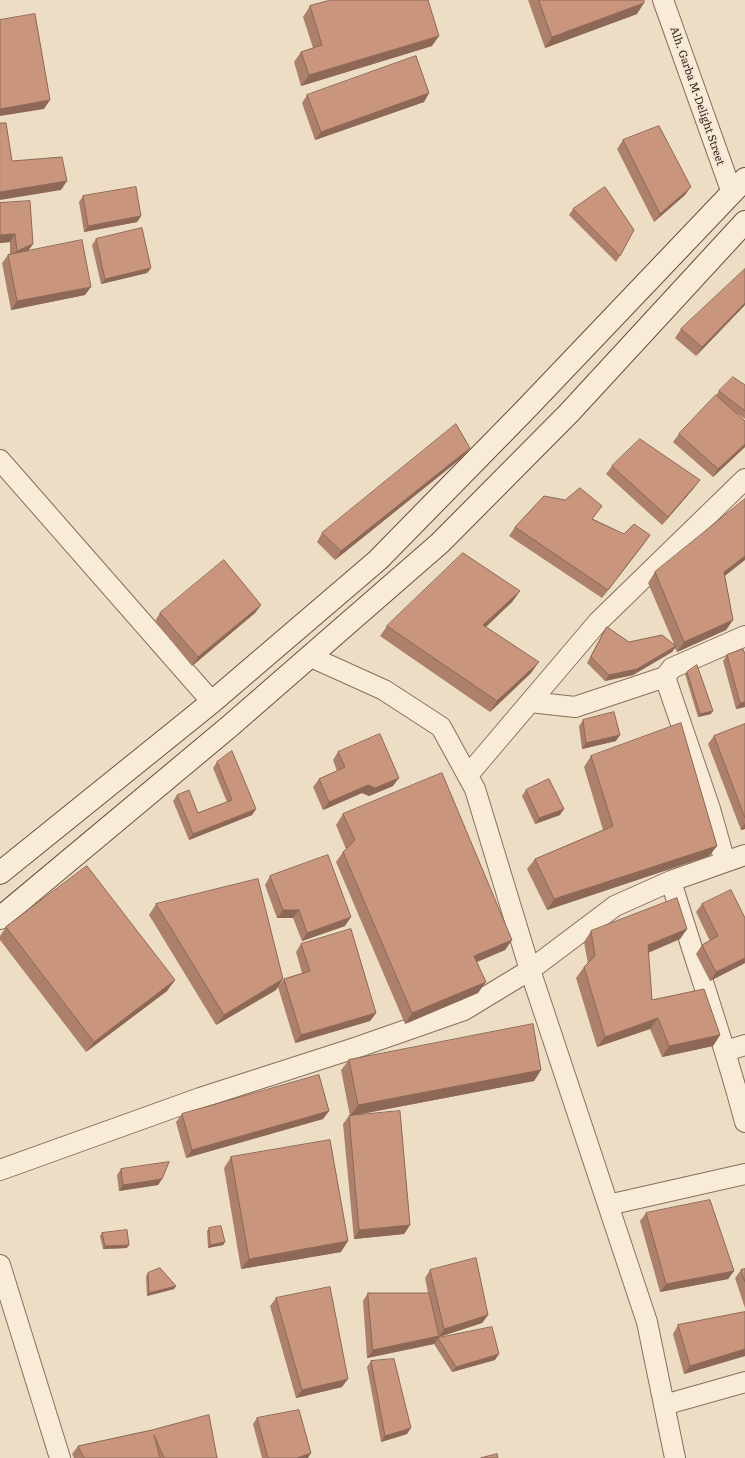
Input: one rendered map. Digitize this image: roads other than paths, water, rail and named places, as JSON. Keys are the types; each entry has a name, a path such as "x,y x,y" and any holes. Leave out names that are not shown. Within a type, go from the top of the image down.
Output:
{"main road":[{"path":"0,874 212,702 378,560 525,410 738,186"},
{"path":"0,918 311,657 440,543 569,414 745,222"}],"street":[{"name":"Alh. Garba M-Delight Street","path":"663,0 738,186"},
{"path":"0,460 212,702"},
{"path":"468,776 598,622 745,479"},
{"path":"530,702 575,707 665,677 672,668 745,636"},
{"path":"311,657 384,690 441,727 475,789 530,970 647,1322 675,1458"},
{"path":"0,1170 200,1098 358,1048 464,1010 530,970 615,906 671,881 739,861 710,808 665,677"},
{"path":"671,881 726,1051 745,1122"},
{"path":"726,1051 745,1045"},
{"path":"608,1205 745,1174"},
{"path":"0,1265 60,1458"},
{"path":"664,1405 745,1382"}]}
